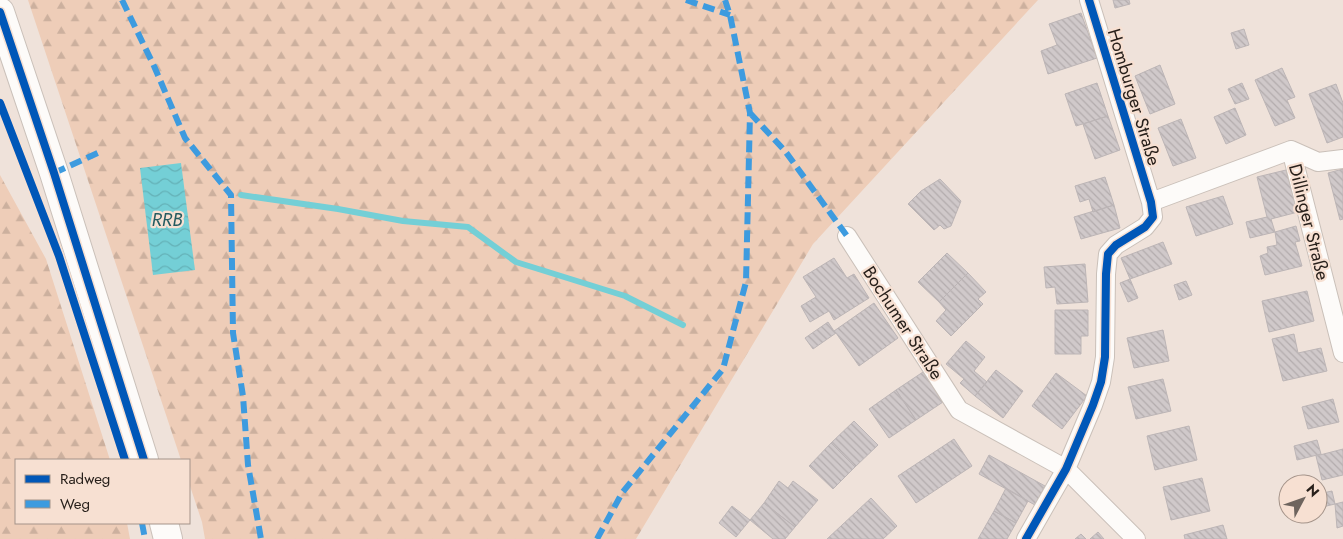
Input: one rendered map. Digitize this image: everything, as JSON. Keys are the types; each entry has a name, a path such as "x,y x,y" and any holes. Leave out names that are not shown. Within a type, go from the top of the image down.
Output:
{"main road":[{"path":"0,12 57,182 144,459"},
{"path":"164,524 168,539"}],"street":[{"name":"Homburger Straße","path":"1089,0 1151,202"},
{"path":"1026,539 1066,469 1101,382 1105,357 1108,254 1116,245 1145,226 1153,217 1151,202 1291,150 1318,162 1343,159"},
{"name":"Dillinger Straße","path":"1291,150 1343,353"},
{"name":"Bochumer Straße","path":"847,236 960,410 1066,469"},
{"path":"1066,469 1136,539"}],"green space":[{"path":"28,0 1038,0 813,244 636,539 205,539 202,522 190,486 190,459 181,459"},
{"path":"0,175 46,259 110,459 15,459 15,524 127,524 130,539 0,539"}],"water":[{"name":"RRB","path":"181,163 195,270 153,275 140,168"}],"building":[{"path":"1113,0 1129,0 1130,4 1115,8"},
{"path":"1081,13 1097,58 1048,74 1041,51 1057,45 1049,24"},
{"path":"1244,29 1249,45 1236,49 1231,33"},
{"path":"1160,65 1175,104 1150,114 1135,76"},
{"path":"1282,68 1295,97 1287,100 1295,118 1275,126 1255,80"},
{"path":"1097,83 1108,116 1076,126 1065,94"},
{"path":"1242,83 1249,99 1235,104 1228,89"},
{"path":"1336,84 1343,103 1343,137 1327,143 1309,94"},
{"path":"1235,108 1246,135 1226,144 1214,117"},
{"path":"1108,116 1120,150 1095,159 1083,124"},
{"path":"1181,119 1196,158 1173,166 1158,128"},
{"path":"1343,169 1343,219 1340,220 1328,173"},
{"path":"1286,170 1298,212 1271,219 1275,232 1250,238 1246,222 1267,217 1257,177"},
{"path":"1105,177 1114,205 1093,212 1089,199 1080,202 1075,186"},
{"path":"940,179 961,201 951,226 944,229 940,225 934,230 908,204 921,191"},
{"path":"1223,196 1233,224 1196,236 1186,207"},
{"path":"1114,205 1120,228 1081,239 1074,217"},
{"path":"1296,226 1300,241 1295,242 1302,266 1265,275 1260,256 1268,253 1267,247 1277,245 1275,232"},
{"path":"1163,242 1172,264 1130,279 1121,258"},
{"path":"947,253 968,273 939,302 918,282"},
{"path":"834,258 847,278 854,274 869,298 834,320 829,311 810,322 801,306 816,297 803,277"},
{"path":"1085,264 1088,302 1057,304 1055,287 1046,288 1044,267"},
{"path":"968,273 986,292 978,299 983,304 951,336 936,321 946,310 939,302"},
{"path":"1130,279 1138,298 1128,302 1120,283"},
{"path":"1186,281 1192,295 1179,300 1174,285"},
{"path":"1307,291 1314,321 1269,332 1262,301"},
{"path":"874,303 898,338 859,366 836,333 813,349 805,338 828,322 834,331"},
{"path":"1055,310 1088,310 1088,336 1081,336 1081,354 1055,354"},
{"path":"1163,330 1169,361 1134,368 1127,338"},
{"path":"1294,334 1298,353 1321,348 1327,371 1283,381 1272,339"},
{"path":"966,341 985,357 974,371 987,382 975,396 960,383 964,379 946,364"},
{"path":"996,370 1023,391 1003,418 975,396"},
{"path":"923,372 943,402 916,420 896,390"},
{"path":"1056,373 1087,396 1062,429 1032,406"},
{"path":"1163,379 1171,411 1136,419 1128,387"},
{"path":"896,390 916,420 889,438 869,409"},
{"path":"1333,399 1339,422 1308,429 1302,407"},
{"path":"854,421 878,445 855,467 831,443"},
{"path":"1189,426 1197,460 1155,470 1147,436"},
{"path":"954,439 972,466 916,503 898,476"},
{"path":"1317,440 1321,454 1297,460 1294,446"},
{"path":"831,443 855,467 833,489 809,466"},
{"path":"1343,449 1343,475 1328,479 1328,474 1320,474 1316,456"},
{"path":"989,455 1045,486 1035,505 979,474"},
{"path":"1202,478 1210,511 1171,520 1163,487"},
{"path":"779,481 788,488 793,481 818,500 795,527 764,503"},
{"path":"1006,488 1028,501 1016,523 994,511"},
{"path":"1332,491 1335,504 1328,506 1328,492"},
{"path":"871,498 897,526 883,539 827,539"},
{"path":"1343,502 1343,526 1337,528 1335,504"},
{"path":"764,503 795,527 785,539 773,539 750,520"},
{"path":"732,506 750,520 736,537 719,523"},
{"path":"994,511 1016,523 1007,539 978,539"},
{"path":"1223,525 1227,539 1185,539 1184,535"},
{"path":"1098,532 1104,539 1090,539"},
{"path":"1081,534 1086,539 1075,539"}],"waterway":[{"path":"241,195 338,209 403,221 468,227 516,262 625,296 683,325"}],"marked path":[{"path":"122,0 154,66 185,138 231,195 233,333 243,396 248,465 261,539"},
{"path":"686,0 730,15"},
{"path":"597,539 622,493 723,369 746,282 750,113 730,15 725,0"},
{"path":"750,113 785,151 847,236"},
{"path":"54,173 100,152"},
{"path":"142,524 145,539"}],"cycle path":[{"path":"1026,539 1066,469 1101,382 1105,357 1108,254 1116,245 1145,227 1153,217 1151,202 1089,0"},
{"path":"0,12 54,173 144,459"},
{"path":"0,103 59,256 125,459"}]}
